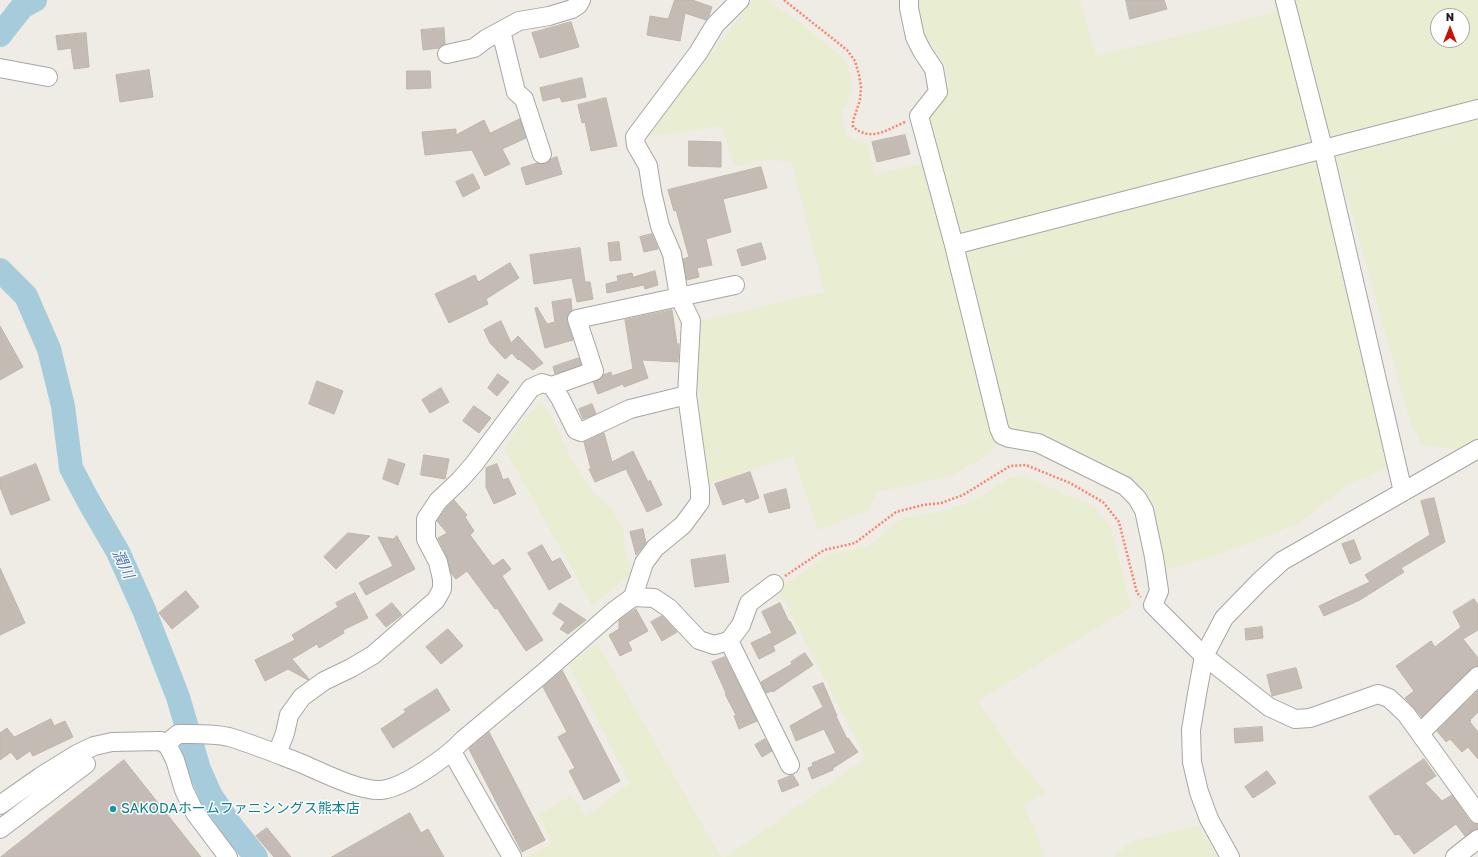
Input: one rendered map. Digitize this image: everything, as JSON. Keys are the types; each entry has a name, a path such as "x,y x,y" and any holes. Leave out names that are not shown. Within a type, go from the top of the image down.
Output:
{"street":[{"path":"447,54 474,48 520,21 572,9 578,6 581,0"},
{"path":"0,805 77,754 94,746 112,742 168,739 210,734 229,737 277,754 351,784 381,790 396,786 452,752 463,740 541,676 614,611 633,597 644,563 655,548 683,525 700,502 700,488 687,395 691,322 679,296 672,254 660,226 648,166 636,146 635,137 698,53 715,25 740,0"},
{"path":"909,0 909,8 915,37 934,69 938,92 919,116 954,244 999,428 1002,435 1009,438 1038,443 1125,486 1137,498 1144,510 1156,570 1159,591 1153,605 1204,656 1270,707 1295,719 1310,718 1378,694 1389,698 1406,714 1478,814"},
{"path":"1285,0 1323,148 1403,492"},
{"path":"501,31 516,92 524,99 542,154"},
{"path":"0,68 48,77"},
{"path":"954,244 1478,109"},
{"path":"277,754 285,733 289,715 302,697 324,681 351,668 372,655 436,600 442,589 442,579 438,562 426,539 426,519 438,501 474,464 531,388 542,383 552,386 594,371 577,319 735,285"},
{"path":"552,386 560,398 576,430 580,432 630,409 687,395"},
{"path":"1230,857 1209,819 1198,792 1192,762 1191,730 1204,656 1224,618 1282,561 1478,449"},
{"path":"633,597 654,598 669,608 698,640 714,645 729,641 741,625 749,603 774,584"},
{"path":"729,641 790,764"},
{"path":"1420,733 1478,676"},
{"path":"168,739 168,746 175,760 184,790 195,814 228,857"},
{"path":"452,752 512,857"},
{"path":"0,829 86,764"},
{"path":"1455,857 1478,839"}],"path":[{"path":"784,0 847,50 855,61 860,75 861,87 860,100 853,121 853,127 866,135 875,135 919,116"},
{"path":"774,584 824,550 855,543 896,512 923,505 941,503 963,496 1010,466 1026,465 1070,483 1103,502 1119,522 1137,593 1153,605"}],"green space":[{"path":"753,0 768,0 802,24 845,60 853,88 842,112 846,135 868,145 875,175 925,163 999,443 981,459 950,476 878,492 868,511 818,530 793,456 706,485 694,322 824,292 792,163 770,159 735,166 721,126 646,137"},
{"path":"915,0 1080,0 1096,56 1276,12 1273,0 1478,0 1478,101 958,237 928,121 949,85 945,65 925,37 915,13"},
{"path":"1478,119 1478,440 1462,450 1423,445 1411,425 1336,157"},
{"path":"1316,157 1387,468 1347,485 1300,523 1215,556 1167,569 1148,500 1007,431 960,248"},
{"path":"540,403 550,413 572,461 593,493 611,509 623,528 626,557 633,573 592,605 505,449 520,423"},
{"path":"1025,476 1095,506 1111,527 1131,607 978,701 1014,754 1046,792 1024,805 1043,850 1044,857 726,857 866,758 778,589 828,555 869,546 902,518 944,511 973,501 1011,477"},
{"path":"597,643 721,857 527,857 552,842 538,815 571,796 586,816 630,783 569,665"},
{"path":"1198,826 1218,857 1114,857 1132,841"}],"building":[{"path":"675,0 692,0 712,7 706,20 685,13 680,41 647,35 650,16 668,19"},
{"path":"1126,0 1164,0 1167,9 1130,19"},
{"path":"571,22 579,47 540,58 532,33"},
{"path":"444,28 445,44 439,48 423,50 421,30"},
{"path":"86,33 89,67 74,69 71,48 58,50 56,36"},
{"path":"149,70 153,97 120,102 116,75"},
{"path":"407,71 430,71 431,88 407,89"},
{"path":"582,78 586,97 562,102 560,97 543,101 540,88"},
{"path":"606,98 617,146 591,151 585,122 582,123 578,105"},
{"path":"520,119 526,138 502,149 510,164 485,176 472,150 425,155 422,132 456,129 456,135 484,120 490,133"},
{"path":"905,135 910,154 877,162 872,142"},
{"path":"689,141 721,142 721,167 689,166"},
{"path":"557,157 562,174 526,185 521,168 537,163 545,164 551,159"},
{"path":"761,167 767,188 723,199 731,232 706,239 712,265 697,268 699,277 687,280 683,259 689,257 676,210 674,211 668,190"},
{"path":"473,174 480,188 463,197 456,182"},
{"path":"652,234 658,249 644,252 640,237"},
{"path":"619,242 621,260 610,261 608,243"},
{"path":"761,243 766,259 742,266 737,250"},
{"path":"580,248 585,282 590,282 593,299 577,302 572,278 534,284 530,255"},
{"path":"510,263 519,278 486,299 488,304 449,323 435,294 475,275 478,282"},
{"path":"655,271 658,285 645,289 644,285 607,293 606,284 618,281 617,276 632,273 633,277"},
{"path":"571,299 572,310 567,316 567,322 573,340 545,348 535,308 537,307 547,324 555,322 552,302"},
{"path":"672,310 677,344 679,344 678,362 642,360 648,378 624,387 623,384 598,394 593,382 602,378 603,375 611,372 612,376 633,369 625,320"},
{"path":"501,321 511,343 518,336 543,363 533,370 519,359 518,360 512,353 505,359 490,343 484,330"},
{"path":"0,326 23,367 0,380"},
{"path":"579,358 581,365 555,374 553,367"},
{"path":"498,374 509,382 497,396 488,388"},
{"path":"317,381 343,391 334,414 309,404"},
{"path":"441,388 449,402 430,413 422,400"},
{"path":"592,404 596,414 583,419 579,409"},
{"path":"474,406 491,418 479,433 463,421"},
{"path":"604,433 612,462 633,451 648,482 650,480 662,505 647,512 626,469 595,482 589,469 591,469 584,442"},
{"path":"424,455 449,459 445,479 421,475"},
{"path":"389,459 405,464 398,485 383,479"},
{"path":"36,464 50,500 11,515 0,487 0,478"},
{"path":"497,464 503,480 508,478 516,494 494,504 486,487 486,468"},
{"path":"750,472 759,498 746,503 744,498 723,505 715,484"},
{"path":"786,489 790,508 769,513 764,495"},
{"path":"1434,498 1445,542 1401,568 1404,572 1360,600 1324,616 1319,606 1370,582 1365,575 1430,535 1421,501"},
{"path":"454,500 467,515 465,517 474,531 470,535 493,566 503,559 511,569 502,576 543,640 526,651 497,608 495,609 467,571 456,579 451,573 447,557 438,538 447,533 437,521"},
{"path":"643,529 646,543 636,555 630,532"},
{"path":"348,533 370,536 336,569 324,557"},
{"path":"397,536 415,569 366,595 359,583 393,566 378,537 393,539"},
{"path":"1354,540 1361,559 1350,564 1342,544"},
{"path":"542,545 552,562 560,558 571,577 549,590 528,553"},
{"path":"725,555 729,582 695,587 691,560"},
{"path":"0,568 25,623 0,635"},
{"path":"186,591 199,607 172,629 159,613"},
{"path":"355,593 368,618 343,630 344,633 319,648 317,644 292,659 309,679 308,680 288,669 265,681 255,660 295,640 292,635 338,607 336,603"},
{"path":"1474,599 1478,605 1478,630 1463,639 1478,658 1478,666 1471,669 1422,717 1405,698 1414,691 1396,666 1431,641 1435,647 1461,627 1453,612"},
{"path":"392,603 402,615 386,627 376,615"},
{"path":"560,603 586,620 568,634 560,629 565,622 553,614"},
{"path":"780,603 796,633 773,646 775,651 759,659 751,643 772,633 762,612"},
{"path":"636,609 648,631 628,642 632,650 620,656 609,635 619,629 619,620"},
{"path":"662,616 677,632 662,641 651,622"},
{"path":"1262,627 1263,638 1246,640 1245,629"},
{"path":"448,629 463,646 441,664 426,647"},
{"path":"805,653 813,665 773,692 766,693 761,682 792,664 791,662"},
{"path":"725,657 757,721 739,729 734,716 736,715 725,694 726,693 712,662"},
{"path":"1296,668 1302,688 1272,696 1267,675"},
{"path":"562,670 620,781 584,800 569,771 575,768 558,737 567,732 543,687"},
{"path":"823,683 847,739 848,738 858,752 833,768 833,770 812,779 808,768 813,766 812,763 836,753 824,729 796,741 790,726 823,707 813,687"},
{"path":"437,689 450,710 393,748 381,729 406,712 404,710"},
{"path":"1478,691 1478,712 1470,720 1470,722 1478,732 1478,759 1468,747 1462,752 1450,739 1446,742 1437,731"},
{"path":"51,719 54,726 65,721 73,737 33,756 30,751 17,760 11,752 0,760 0,733 7,728 14,737"},
{"path":"1262,727 1263,741 1235,743 1234,729"},
{"path":"489,732 545,840 522,852 469,749"},
{"path":"765,739 772,751 762,757 755,745"},
{"path":"1424,759 1436,776 1425,783 1442,801 1452,795 1469,820 1478,824 1478,829 1465,836 1456,824 1414,854 1399,834 1395,835 1369,797"},
{"name":"SAKODAホームファニシングス熊本店","path":"124,760 201,857 1,857"},
{"path":"1267,771 1276,783 1253,798 1245,787"},
{"path":"793,775 799,785 782,792 778,781"},
{"path":"410,813 421,833 428,829 444,857 332,857"},
{"path":"267,828 291,857 274,857 256,836"}],"waterway":[{"name":"潤川","path":"0,35 22,7 35,0"},
{"name":"潤川","path":"0,270 26,296 49,349 63,406 71,468 118,552 144,610 178,697 199,769 211,796 232,827 256,857"}],"place":[{"name":"SAKODAホームファニシングス熊本店","path":"113,809"}]}
